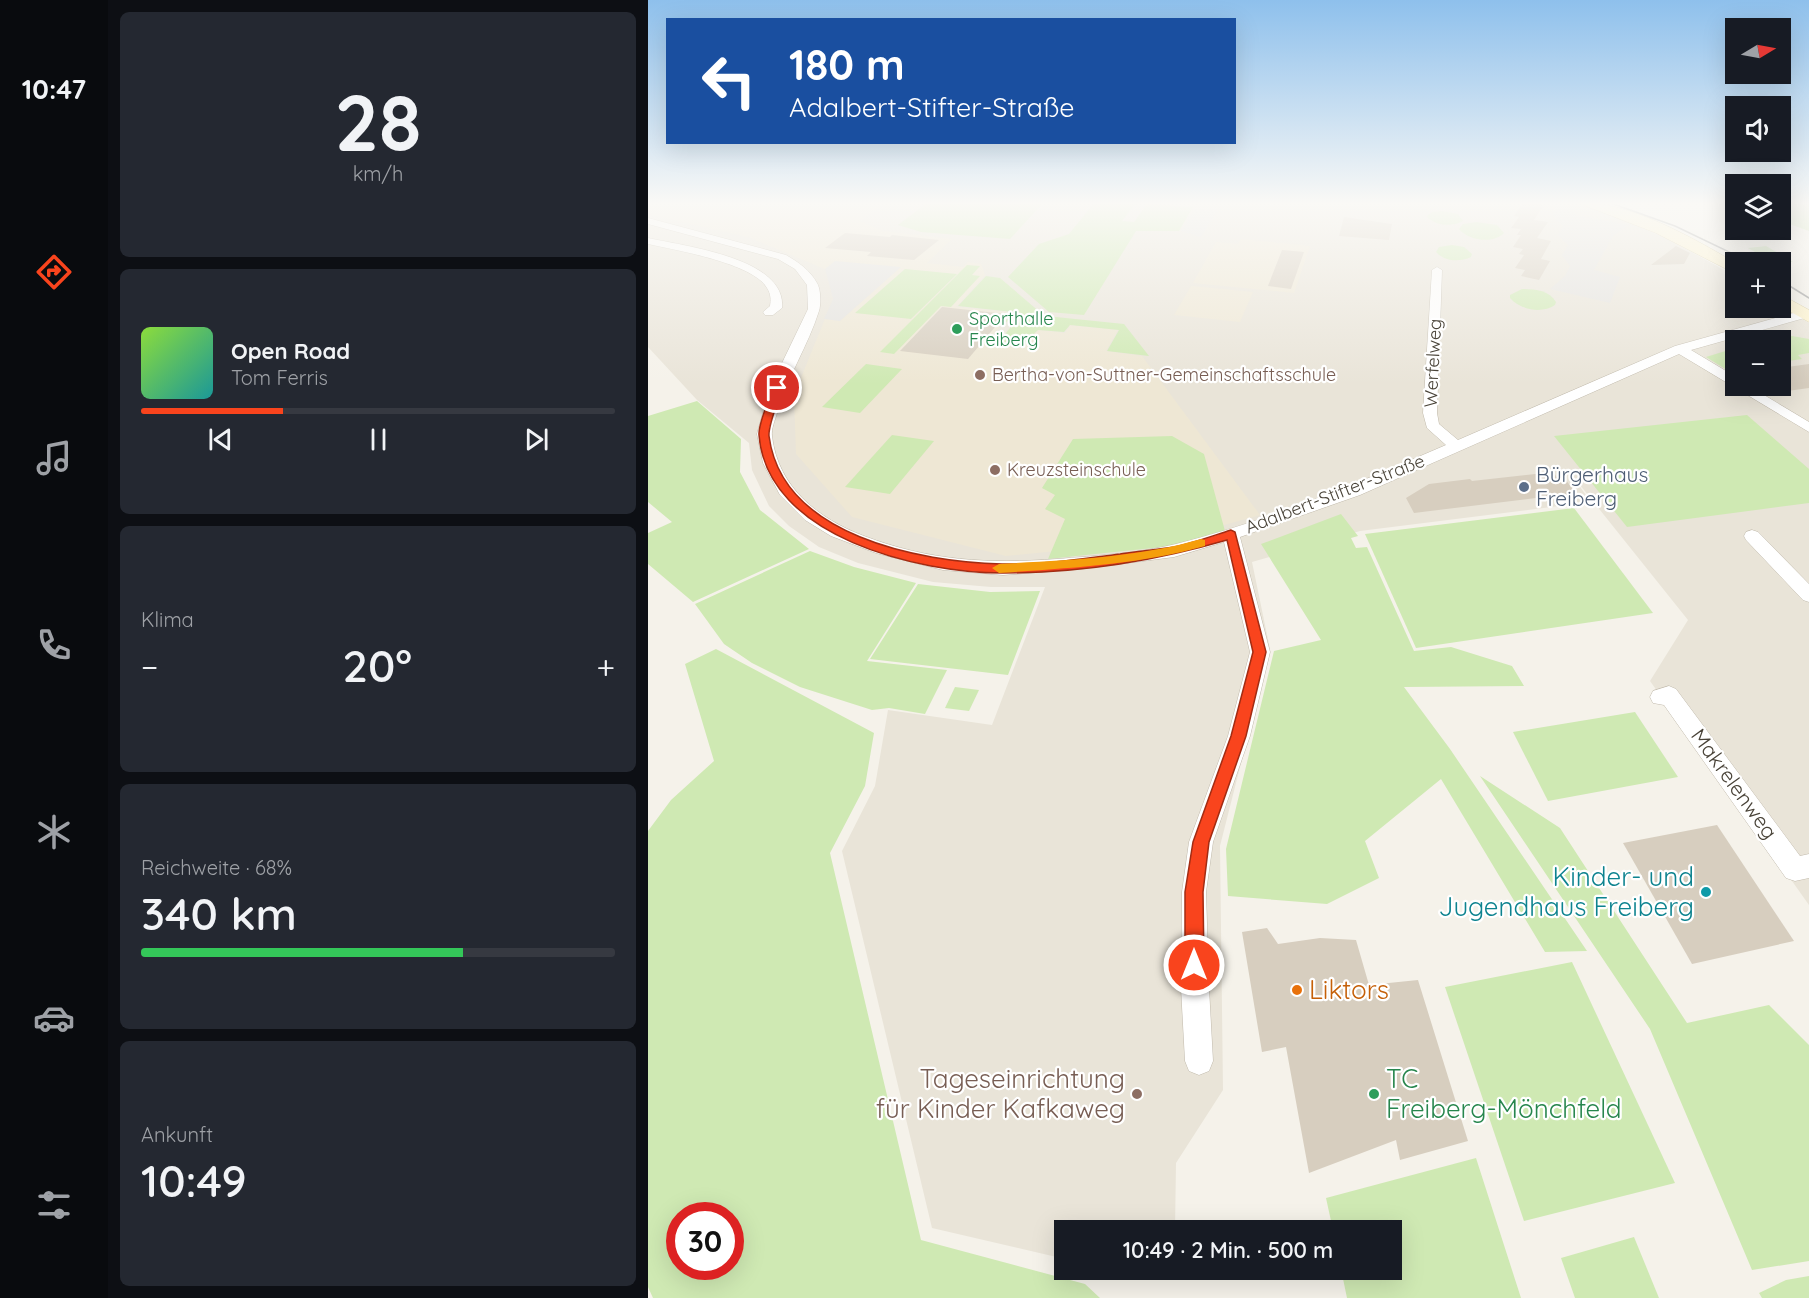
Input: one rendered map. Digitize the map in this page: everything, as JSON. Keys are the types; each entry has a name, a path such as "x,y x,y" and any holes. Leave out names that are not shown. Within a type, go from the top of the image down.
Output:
{"main road":[{"path":"1791,307 1807,319"}],"street":[{"path":"729,263 752,269 768,280 778,296 776,308 769,312"},
{"name":"Adalbert-Stifter-Straße","path":"791,263 799,267 813,285 814,309 777,388 764,434 771,463 788,495 811,516 837,532 876,546 943,564 1003,568 1081,563 1174,551 1240,532 1354,491 1680,349 1780,321 1807,319"},
{"name":"Werfelweg","path":"1437,270 1430,413 1432,425 1456,446"},
{"path":"1680,349 1725,376"},
{"path":"1756,396 1809,428"},
{"path":"1199,1062 1194,892 1201,842 1239,736 1260,652 1240,532"},
{"path":"1752,536 1809,595"},
{"name":"Makrelenweg","path":"1660,697 1669,695 1796,869 1809,866"}],"shaded area":[{"path":"648,263 1711,263 1725,271 1725,318 1791,318 1791,311 1809,323 1809,905 1650,681 1688,620 1564,465 1591,502 1360,531 1252,562 1270,649 1220,846 1223,1090 1176,1163 1175,1220 1054,1220 1054,1256 932,1228 842,851 875,786 888,710 992,725 1045,587 991,587 933,582 858,563 819,547 789,526 769,506 752,470 749,443 697,400 648,347"},
{"name":"Bertha-von-Suttner-Gemeinschaftsschule","path":"810,263 927,263 963,267 967,263 981,264 985,275 956,307 1011,312 988,341 1023,345 1039,330 1065,333 1070,325 1118,330 1106,351 1142,356 1260,515 1171,540 1006,556 852,517 796,454 794,395 833,299 825,269"},
{"path":"833,263 901,267 840,321 824,319 833,299 825,269"},
{"path":"1204,263 1304,263 1294,293 1193,283"},
{"path":"1568,263 1598,263 1594,270 1620,277 1610,303 1550,289 1565,276 1570,266"},
{"path":"1191,286 1253,292 1240,322 1174,315"}],"green space":[{"path":"1022,263 1116,263 1084,315 1049,312 1008,277"},
{"path":"967,265 980,266 972,275 980,276 951,307 941,306 894,354 880,352"},
{"path":"905,269 957,274 911,319 855,313"},
{"path":"986,276 1000,278 1041,313 1005,322 1013,312 958,306"},
{"path":"1522,289 1546,293 1556,302 1555,305 1538,310 1525,308 1510,298 1510,295"},
{"path":"1046,316 1124,324 1149,356 1107,351 1119,330 1070,325 1064,332 1038,330 1023,344 999,342 1013,324"},
{"path":"1791,336 1809,339 1809,353 1798,355 1802,359 1791,361"},
{"path":"1725,351 1725,369 1706,357"},
{"path":"866,364 902,369 860,413 822,407"},
{"path":"697,401 741,439 740,472 760,510 809,549 693,602 648,564 648,533 672,522 648,502 648,416"},
{"path":"1747,415 1809,469 1809,503 1627,527 1554,436"},
{"path":"892,435 934,441 890,494 845,487"},
{"path":"1172,436 1204,454 1225,531 1172,546 1048,559 1065,519 1045,509 1055,495 1042,488 1073,439"},
{"path":"1574,508 1653,613 1416,648 1365,534"},
{"path":"1341,514 1358,536 1351,538 1356,548 1367,547 1414,651 1451,647 1512,666 1524,686 1404,687 1450,749 1587,951 1545,952 1441,779 1365,841 1379,878 1327,904 1228,896 1226,849 1274,651 1321,640 1261,544"},
{"path":"810,551 854,567 916,583 867,661 947,670 925,714 889,708 872,710 800,687 752,663 724,644 695,604"},
{"path":"918,584 990,592 1040,591 1008,675 870,659"},
{"path":"716,649 874,733 865,786 830,853 921,1240 1054,1276 1054,1280 1070,1280 1085,1284 1100,1298 653,1298 648,1287 648,831 671,800 714,761 685,664"},
{"path":"955,687 979,690 969,711 945,708"},
{"path":"1635,712 1678,777 1548,801 1513,732"},
{"path":"1480,776 1560,828 1687,1023 1769,1005 1809,1045 1809,1261 1752,1270 1650,1029"},
{"path":"1572,962 1675,1183 1524,1221 1445,987"},
{"path":"1476,1158 1521,1298 1347,1298 1343,1280 1402,1280 1402,1220 1331,1220 1326,1198"},
{"path":"1634,1237 1659,1298 1575,1298 1561,1258"},
{"path":"1809,1276 1809,1298 1762,1298 1759,1293 1786,1280"}],"building":[{"path":"1277,263 1300,263 1291,289 1268,286"},
{"path":"1519,263 1549,263 1539,280 1521,276 1525,270 1515,268"},
{"path":"1654,263 1685,263 1684,264 1651,265"},
{"name":"Sporthalle Freiberg","path":"942,307 1006,314 968,359 900,351"},
{"path":"1809,364 1809,388 1791,390 1791,366"},
{"path":"1553,472 1559,480 1565,479 1576,493 1414,513 1406,498 1429,484"},
{"name":"Kinder- und Jugendhaus Freiberg","path":"1717,825 1794,941 1692,964 1623,843"},
{"name":"TC Freiberg-Mönchfeld","path":"1267,928 1278,944 1320,938 1356,940 1369,985 1418,980 1468,1141 1400,1160 1396,1140 1309,1173 1286,1047 1262,1052 1242,932"}],"tram line":[{"path":"1791,287 1809,298"}],"slow traffic":[{"path":"999,568 1081,563 1174,551 1201,543"}],"place":[{"name":"Sporthalle Freiberg","path":"957,329"},
{"name":"Bertha-von-Suttner-Gemeinschaftsschule","path":"980,375"},
{"name":"Kreuzsteinschule","path":"995,470"},
{"name":"Bürgerhaus Freiberg","path":"1524,487"},
{"name":"Kinder- und Jugendhaus Freiberg","path":"1706,892"},
{"name":"Liktors","path":"1297,990"},
{"name":"Tageseinrichtung für Kinder Kafkaweg","path":"1137,1094"},
{"name":"TC Freiberg-Mönchfeld","path":"1374,1094"}],"route":[{"path":"777,388 764,434 771,463 788,495 811,516 837,532 876,546 943,564 1003,568 1081,563 1174,551 1231,534 1260,652 1239,736 1201,842 1194,892 1194,965"}]}
